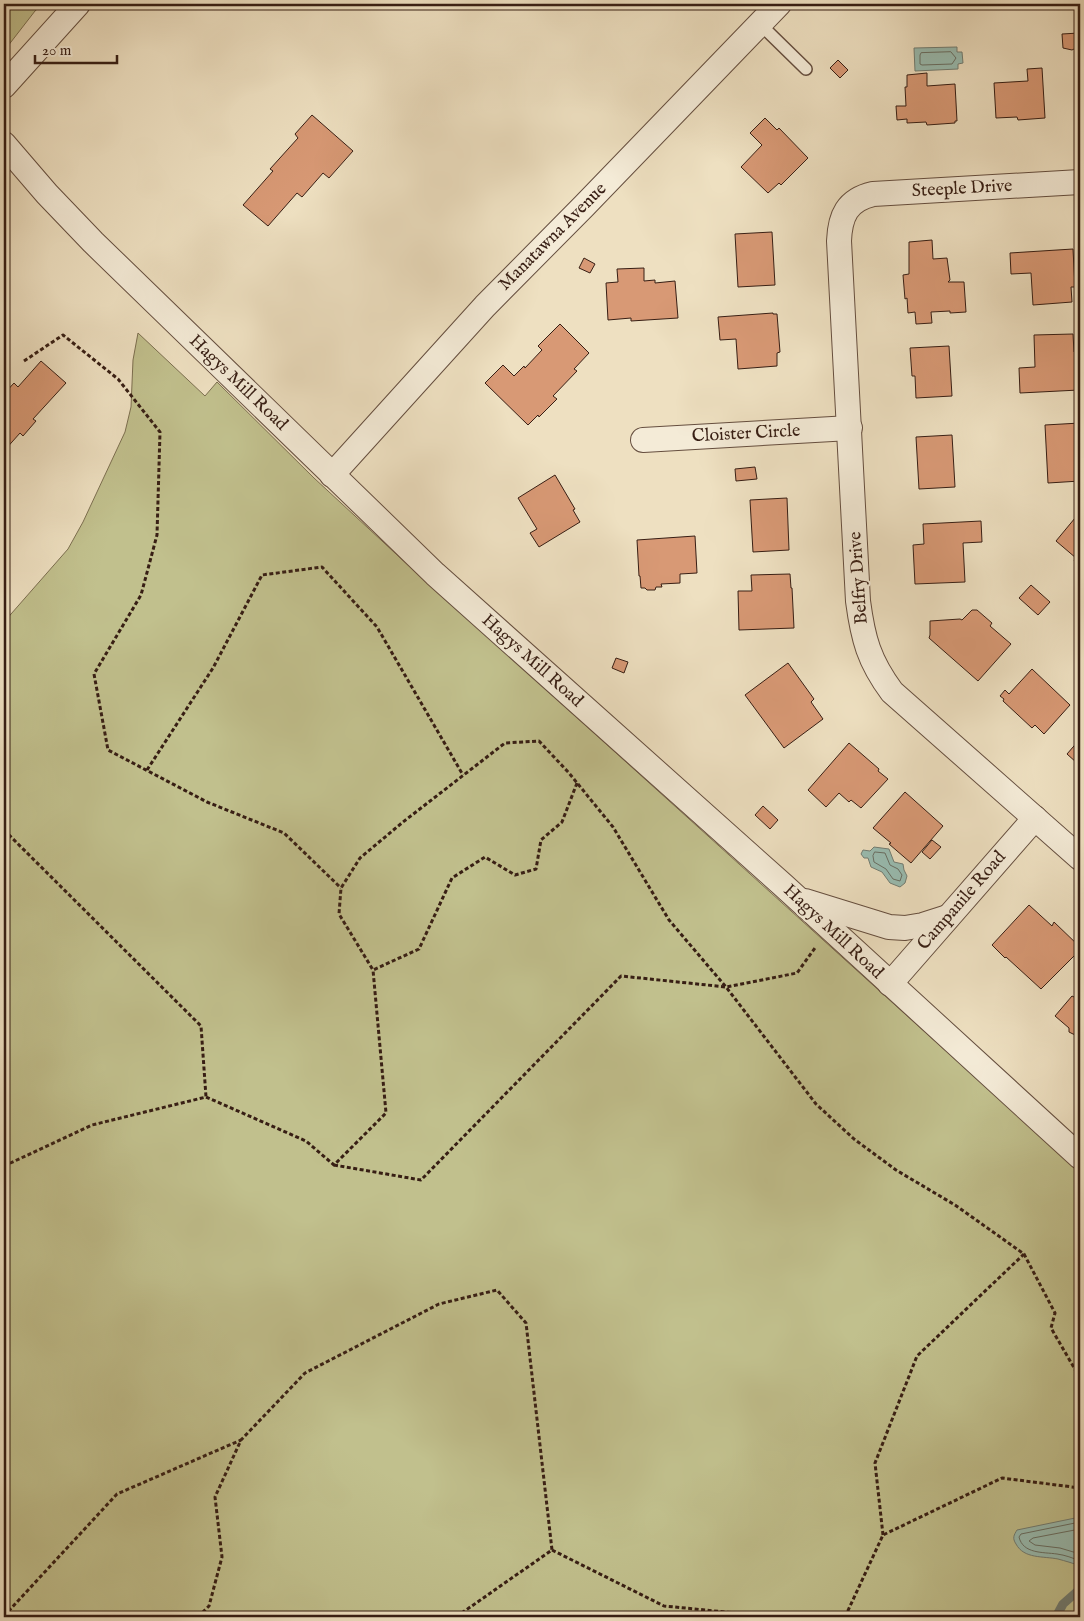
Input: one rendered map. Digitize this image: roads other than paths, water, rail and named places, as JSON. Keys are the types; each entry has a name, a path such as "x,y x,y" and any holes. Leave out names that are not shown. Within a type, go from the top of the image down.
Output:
{"street":[{"path":"4,86 78,4"},
{"name":"Manatawna Avenue","path":"332,474 486,306 779,4"},
{"name":"Hagys Mill Road","path":"4,144 47,194 93,242 435,574 797,898 1080,1157"},
{"name":"Steeple Drive","path":"848,207 857,199 873,194 1080,182"},
{"name":"Belfry Drive","path":"848,207 841,222 839,241 858,601 864,640 880,676 892,692 1080,858"},
{"name":"Cloister Circle","path":"643,440 850,428"},
{"name":"Campanile Road","path":"890,984 1035,818"},
{"path":"797,898 888,927 905,928 923,925 948,917"}],"lane":[{"path":"760,24 806,69"}],"water":[{"path":"957,47 957,52 962,52 963,63 958,64 958,69 915,71 914,48"},
{"path":"874,847 889,849 894,862 903,864 907,876 905,883 900,887 890,883 882,872 871,867 868,858 864,858 861,854 863,850 870,851"},
{"path":"1080,1517 1080,1566 1058,1559 1029,1555 1019,1549 1014,1540 1017,1530"}],"waterway":[{"path":"1056,1617 1063,1604 1080,1589"}]}
